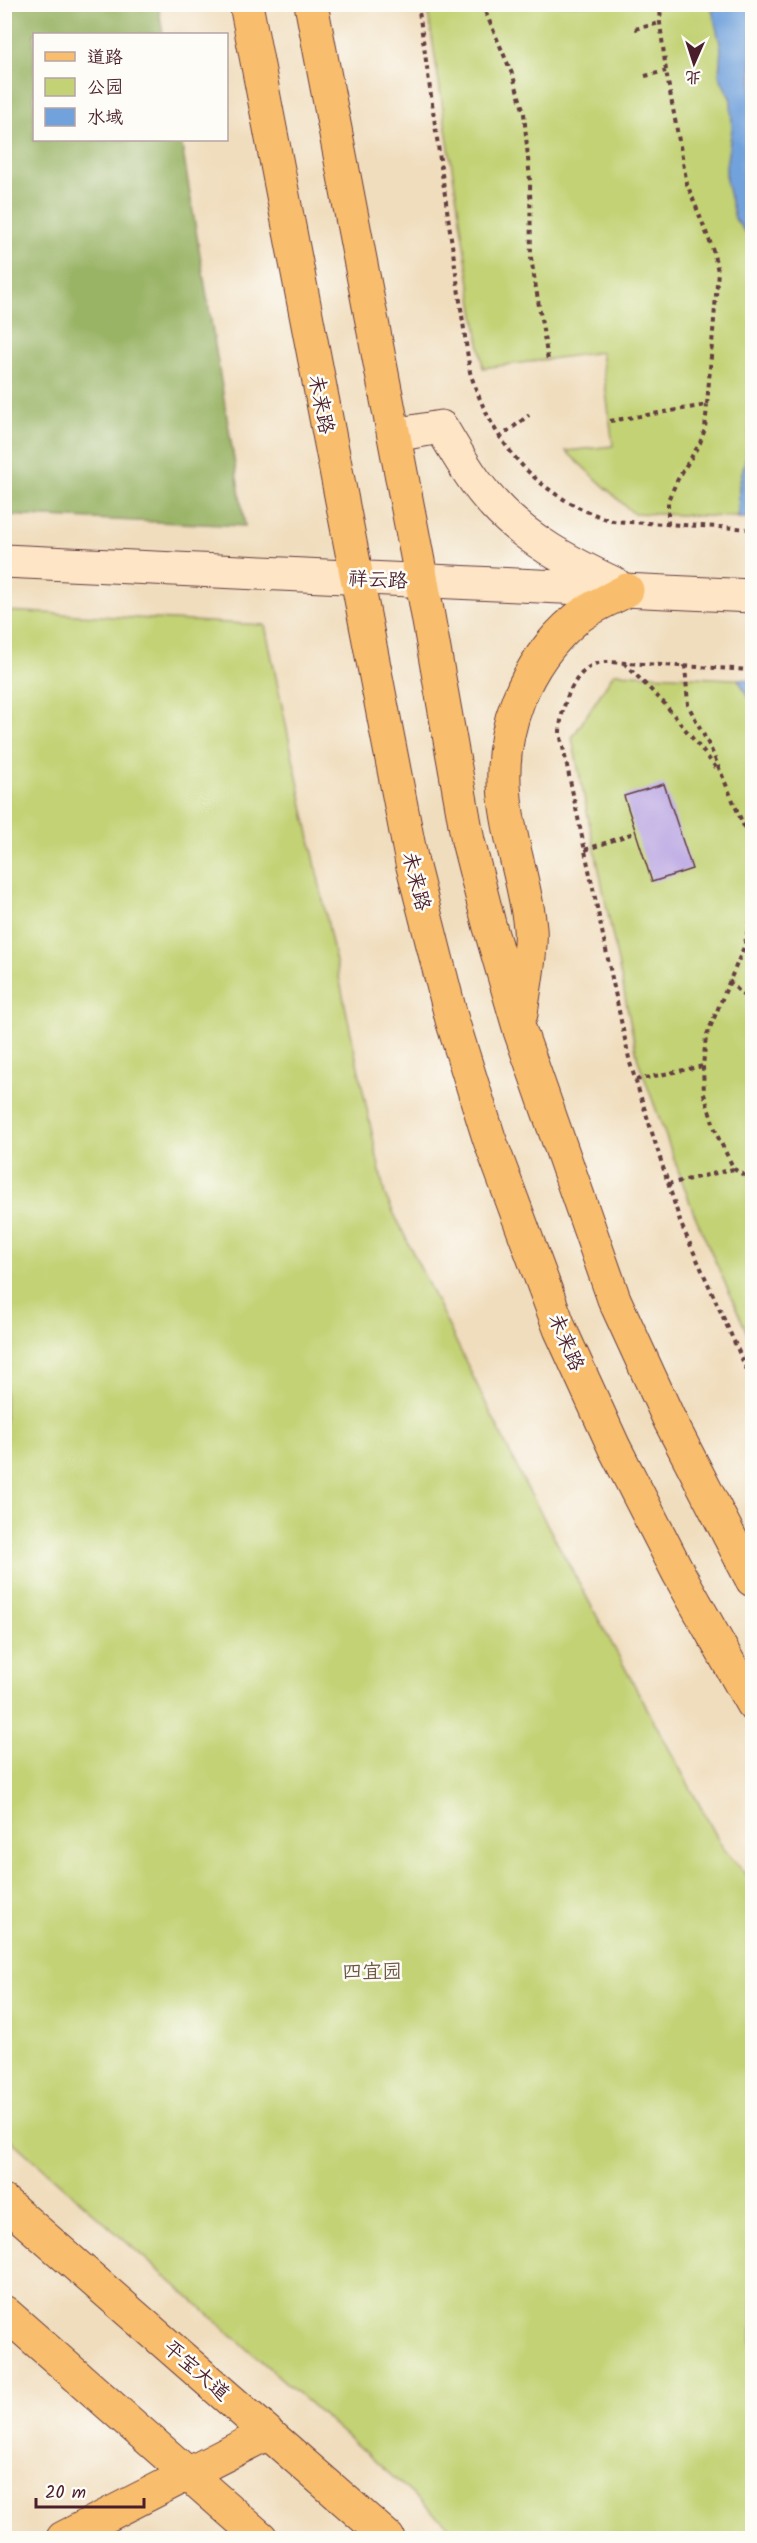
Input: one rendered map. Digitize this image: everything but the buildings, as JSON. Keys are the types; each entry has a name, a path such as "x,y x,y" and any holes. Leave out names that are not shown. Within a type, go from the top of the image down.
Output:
{"main road":[{"name":"未来路","path":"246,4 412,863 452,1020 489,1138 560,1329 614,1447 679,1574 753,1704"},
{"path":"311,4 422,582 468,842 489,924 520,1031 614,1299 669,1419 753,1580"},
{"path":"394,435 441,428 480,488 494,505 563,560 627,590"},
{"name":"祥云路","path":"4,561 753,596"},
{"path":"520,1031 530,929 505,799 503,768 507,736 515,709 533,666 550,643 577,617 627,590"},
{"name":"平宝大道","path":"4,2202 388,2538"},
{"path":"4,2312 261,2538"},
{"path":"63,2538 268,2433"}],"path":[{"path":"418,4 470,372 480,405 499,438 517,460 567,503 591,514 613,521 753,529"},
{"path":"482,4 513,76 524,113 530,181 531,258 548,360"},
{"path":"661,4 660,23 666,71 687,184 712,247 718,271 705,429 700,443 668,500 668,525"},
{"path":"635,29 660,23"},
{"path":"645,76 666,71"},
{"path":"610,421 707,405"},
{"path":"499,438 529,415"},
{"path":"753,670 685,665 595,663 579,676 560,716 560,733 636,1081 681,1224 753,1381"},
{"path":"624,663 664,703 722,775"},
{"path":"685,665 688,705 748,836 753,865"},
{"path":"560,696 567,701"},
{"path":"585,850 636,832"},
{"path":"753,913 744,947 706,1037 703,1066 704,1094 717,1135 734,1169 753,1180"},
{"path":"729,981 753,1004"},
{"path":"636,1081 703,1066"},
{"path":"668,1184 734,1169"}],"green space":[{"path":"5,4 158,5 163,33 33,33 33,141 181,141 245,526 5,515"},
{"path":"427,5 752,5 752,518 633,513 566,451 613,446 601,352 483,368"},
{"name":"四宜园","path":"5,611 265,625 385,1195 524,1482 723,1848 752,1881 752,2538 462,2538 5,2135"},
{"path":"614,673 752,680 752,1344 693,1211 638,1060 572,738"}],"water":[{"path":"711,5 752,5 752,261 749,237 735,219 726,181 732,128 731,100 719,75 721,48"},
{"path":"752,370 752,518 738,518 739,485 751,419"},
{"path":"738,679 752,680 752,703"}]}
